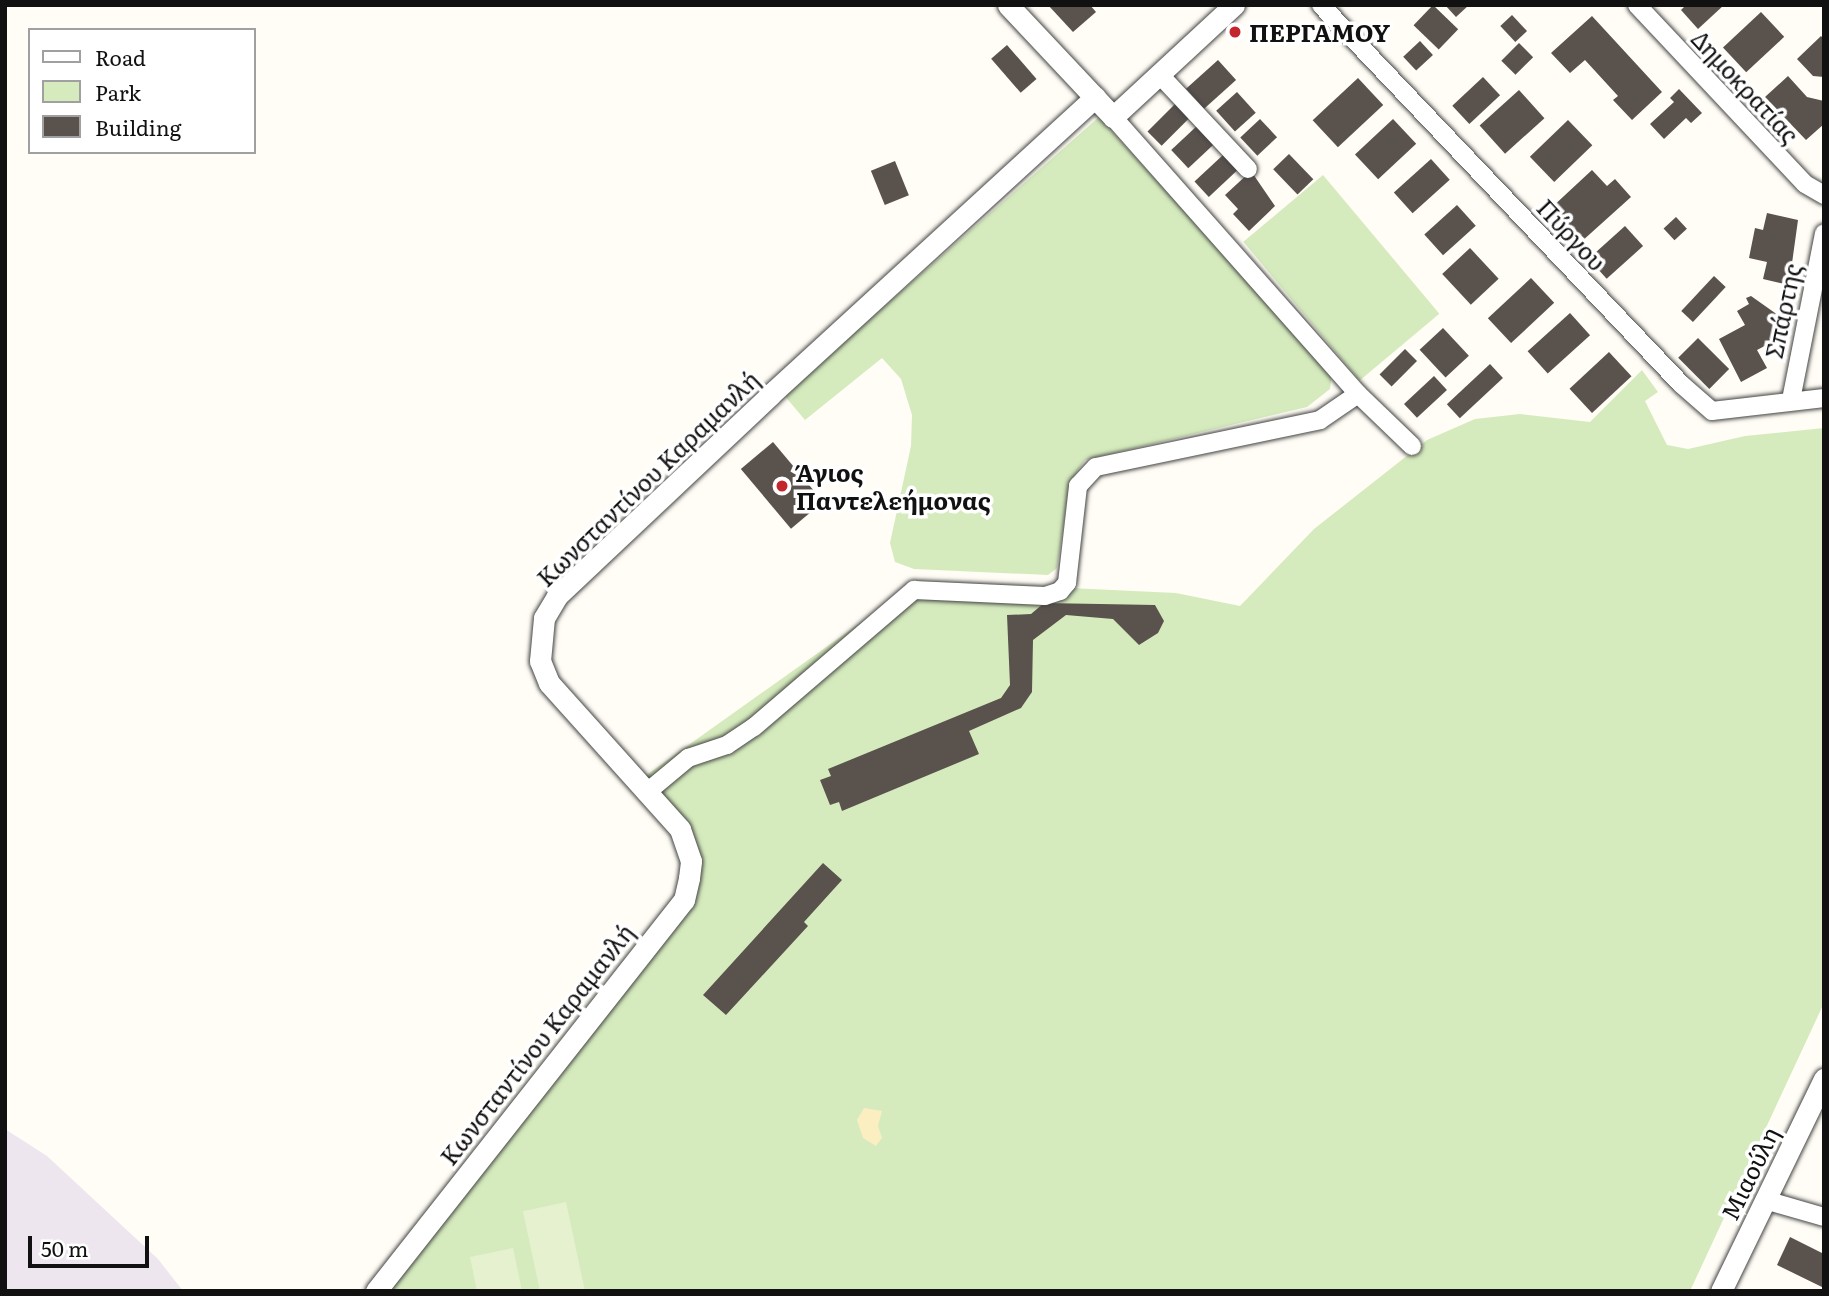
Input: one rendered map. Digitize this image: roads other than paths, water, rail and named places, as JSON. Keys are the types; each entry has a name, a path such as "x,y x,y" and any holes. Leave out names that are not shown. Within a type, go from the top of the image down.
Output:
{"street":[{"path":"1008,5 1113,117 1358,394 1412,446"},
{"path":"1113,117 1234,5"},
{"name":"Πύργου","path":"1321,5 1671,374 1712,411 1824,398"},
{"name":"Δημοκρατίας","path":"1637,5 1805,184 1824,195"},
{"path":"1159,74 1248,169"},
{"name":"Κωνσταντίνου Καραμανλή","path":"376,1291 684,900 691,862 680,829 549,683 540,661 540,640 544,618 557,596 1095,97"},
{"name":"Σπάρτης","path":"1791,400 1824,233"},
{"path":"646,793 688,758 727,745 754,727 899,598 914,590 1045,596 1060,591 1067,583 1078,486 1096,467 1320,420 1358,394"},
{"name":"Μιαούλη","path":"1721,1291 1824,1079"},
{"path":"1765,1200 1824,1217"}],"place":[{"name":"ΠΕΡΓΑΜΟΥ","path":"1235,32"},
{"name":"Άγιος Παντελεήμονας","path":"782,486"}]}
